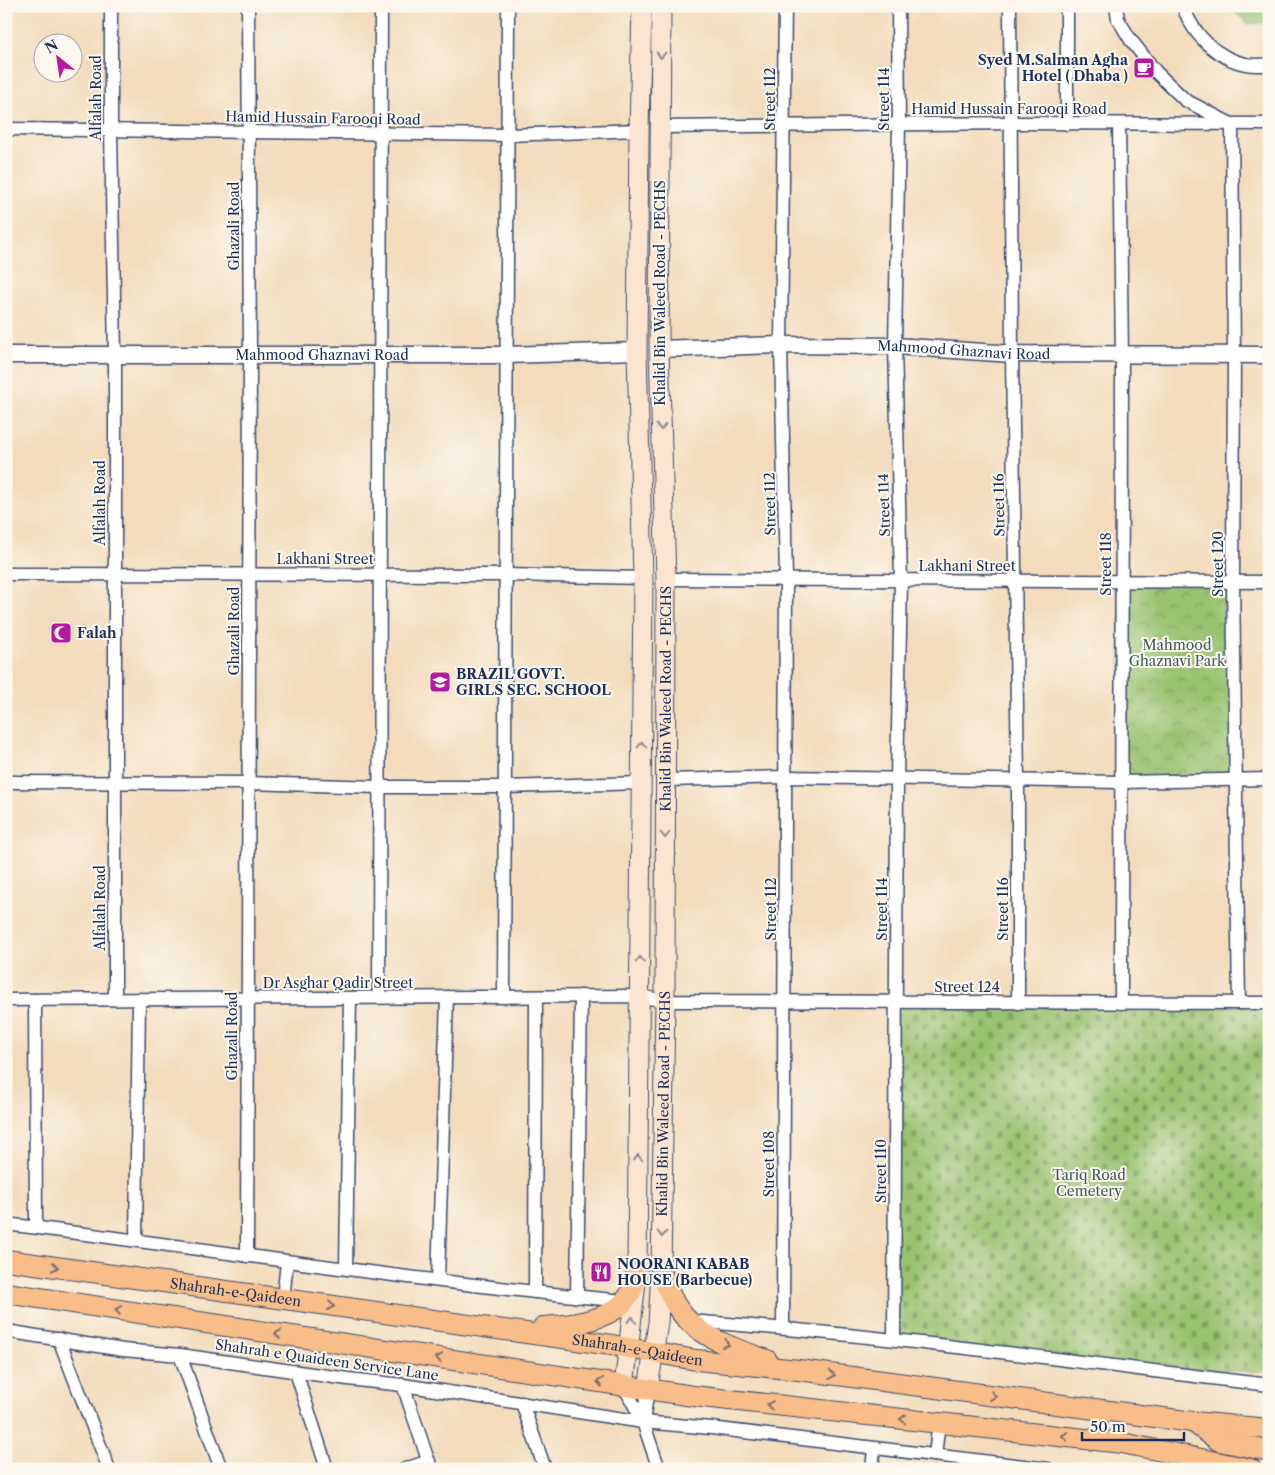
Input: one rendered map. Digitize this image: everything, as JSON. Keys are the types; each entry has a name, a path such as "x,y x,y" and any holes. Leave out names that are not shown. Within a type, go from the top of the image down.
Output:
{"main road":[{"name":"Khalid Bin Waleed Road - PECHS","path":"624,1386 637,1273 643,578 638,351 639,130 642,6"},
{"name":"Khalid Bin Waleed Road - PECHS","path":"648,1389 654,1352 661,1271 665,1001 666,579 659,349 661,6"},
{"name":"Shahrah-e-Qaideen","path":"6,1260 629,1347 696,1360 799,1370 1193,1422 1269,1429"},
{"path":"661,1271 677,1308 689,1321 720,1342 799,1370"},
{"path":"449,1323 525,1328 577,1324 613,1310 624,1302 630,1293 637,1273"},
{"path":"6,1293 624,1386 836,1413 939,1422 1122,1443 1251,1469"},
{"path":"1193,1422 1219,1442 1269,1451"}],"street":[{"name":"Alfalah Road","path":"111,6 115,355 116,999"},
{"name":"Ghazali Road","path":"247,1256 250,355 248,6"},
{"path":"379,998 381,6"},
{"path":"504,997 508,6"},
{"name":"Street 112","path":"785,6 781,345 786,580 786,1002"},
{"name":"Street 114","path":"897,1002 901,580 895,346 899,124 898,6"},
{"name":"Street 116","path":"1010,6 1012,354 1018,780 1018,1003"},
{"path":"1067,6 1068,124"},
{"path":"1116,6 1118,19 1130,39 1156,72 1185,100 1232,124"},
{"path":"1183,6 1198,36 1211,48 1231,59 1250,65 1269,64"},
{"name":"Hamid Hussain Farooqi Road","path":"660,127 1012,123 1269,124"},
{"name":"Street 118","path":"1119,124 1122,356 1120,581 1121,1003"},
{"name":"Street 120","path":"1232,124 1233,582 1239,1003"},
{"name":"Hamid Hussain Farooqi Road","path":"6,129 508,135 639,130"},
{"name":"Mahmood Ghaznavi Road","path":"659,349 781,345 895,346 1012,354 1122,356 1269,355"},
{"name":"Mahmood Ghaznavi Road","path":"6,355 506,355 638,351"},
{"name":"Lakhani Street","path":"6,574 506,575 643,578"},
{"name":"Lakhani Street","path":"666,579 1269,582"},
{"path":"665,780 786,777 1121,782 1269,779"},
{"path":"6,782 248,783 379,787 505,787 642,783"},
{"path":"577,1297 581,996"},
{"name":"Dr Asghar Qadir Street","path":"6,1000 640,996 665,1001"},
{"path":"438,1280 447,997"},
{"path":"535,1292 536,997"},
{"path":"346,1268 350,998"},
{"path":"136,1240 138,999"},
{"path":"35,1000 36,1227"},
{"name":"Street 124","path":"665,1001 1269,1004"},
{"name":"Street 108","path":"783,1328 786,1002"},
{"name":"Street 110","path":"894,1339 897,1002"},
{"path":"6,1224 136,1240 287,1262 624,1302"},
{"path":"283,1299 287,1262"},
{"path":"689,1321 894,1339 1269,1385"},
{"name":"Shahrah e Quaideen Service Lane","path":"6,1331 122,1350 180,1355 403,1385 583,1411 643,1422 704,1427 934,1455 982,1465 1048,1469"},
{"path":"59,1339 109,1469"},
{"path":"180,1355 221,1469"},
{"path":"296,1372 327,1469"},
{"path":"403,1385 430,1465 405,1469"},
{"path":"624,1386 643,1422 659,1469"},
{"path":"643,1422 648,1389"},
{"path":"522,1403 545,1469"},
{"path":"934,1455 939,1422"},
{"path":"872,1469 874,1449"}],"green space":[{"path":"1230,6 1269,6 1269,22 1249,24 1234,12"},
{"name":"Mahmood Ghaznavi Park","path":"1120,581 1233,582 1236,779 1121,782"},
{"name":"Tariq Road Cemetery","path":"897,1002 1269,1004 1269,1372 1107,1366 894,1339"}],"place":[{"name":"Syed M.Salman Agha Hotel ( Dhaba )","path":"1144,68"},
{"name":"Falah","path":"61,633"},
{"name":"BRAZIL GOVT. GIRLS SEC. SCHOOL","path":"440,682"},
{"name":"NOORANI KABAB HOUSE (Barbecue)","path":"601,1272"}]}
